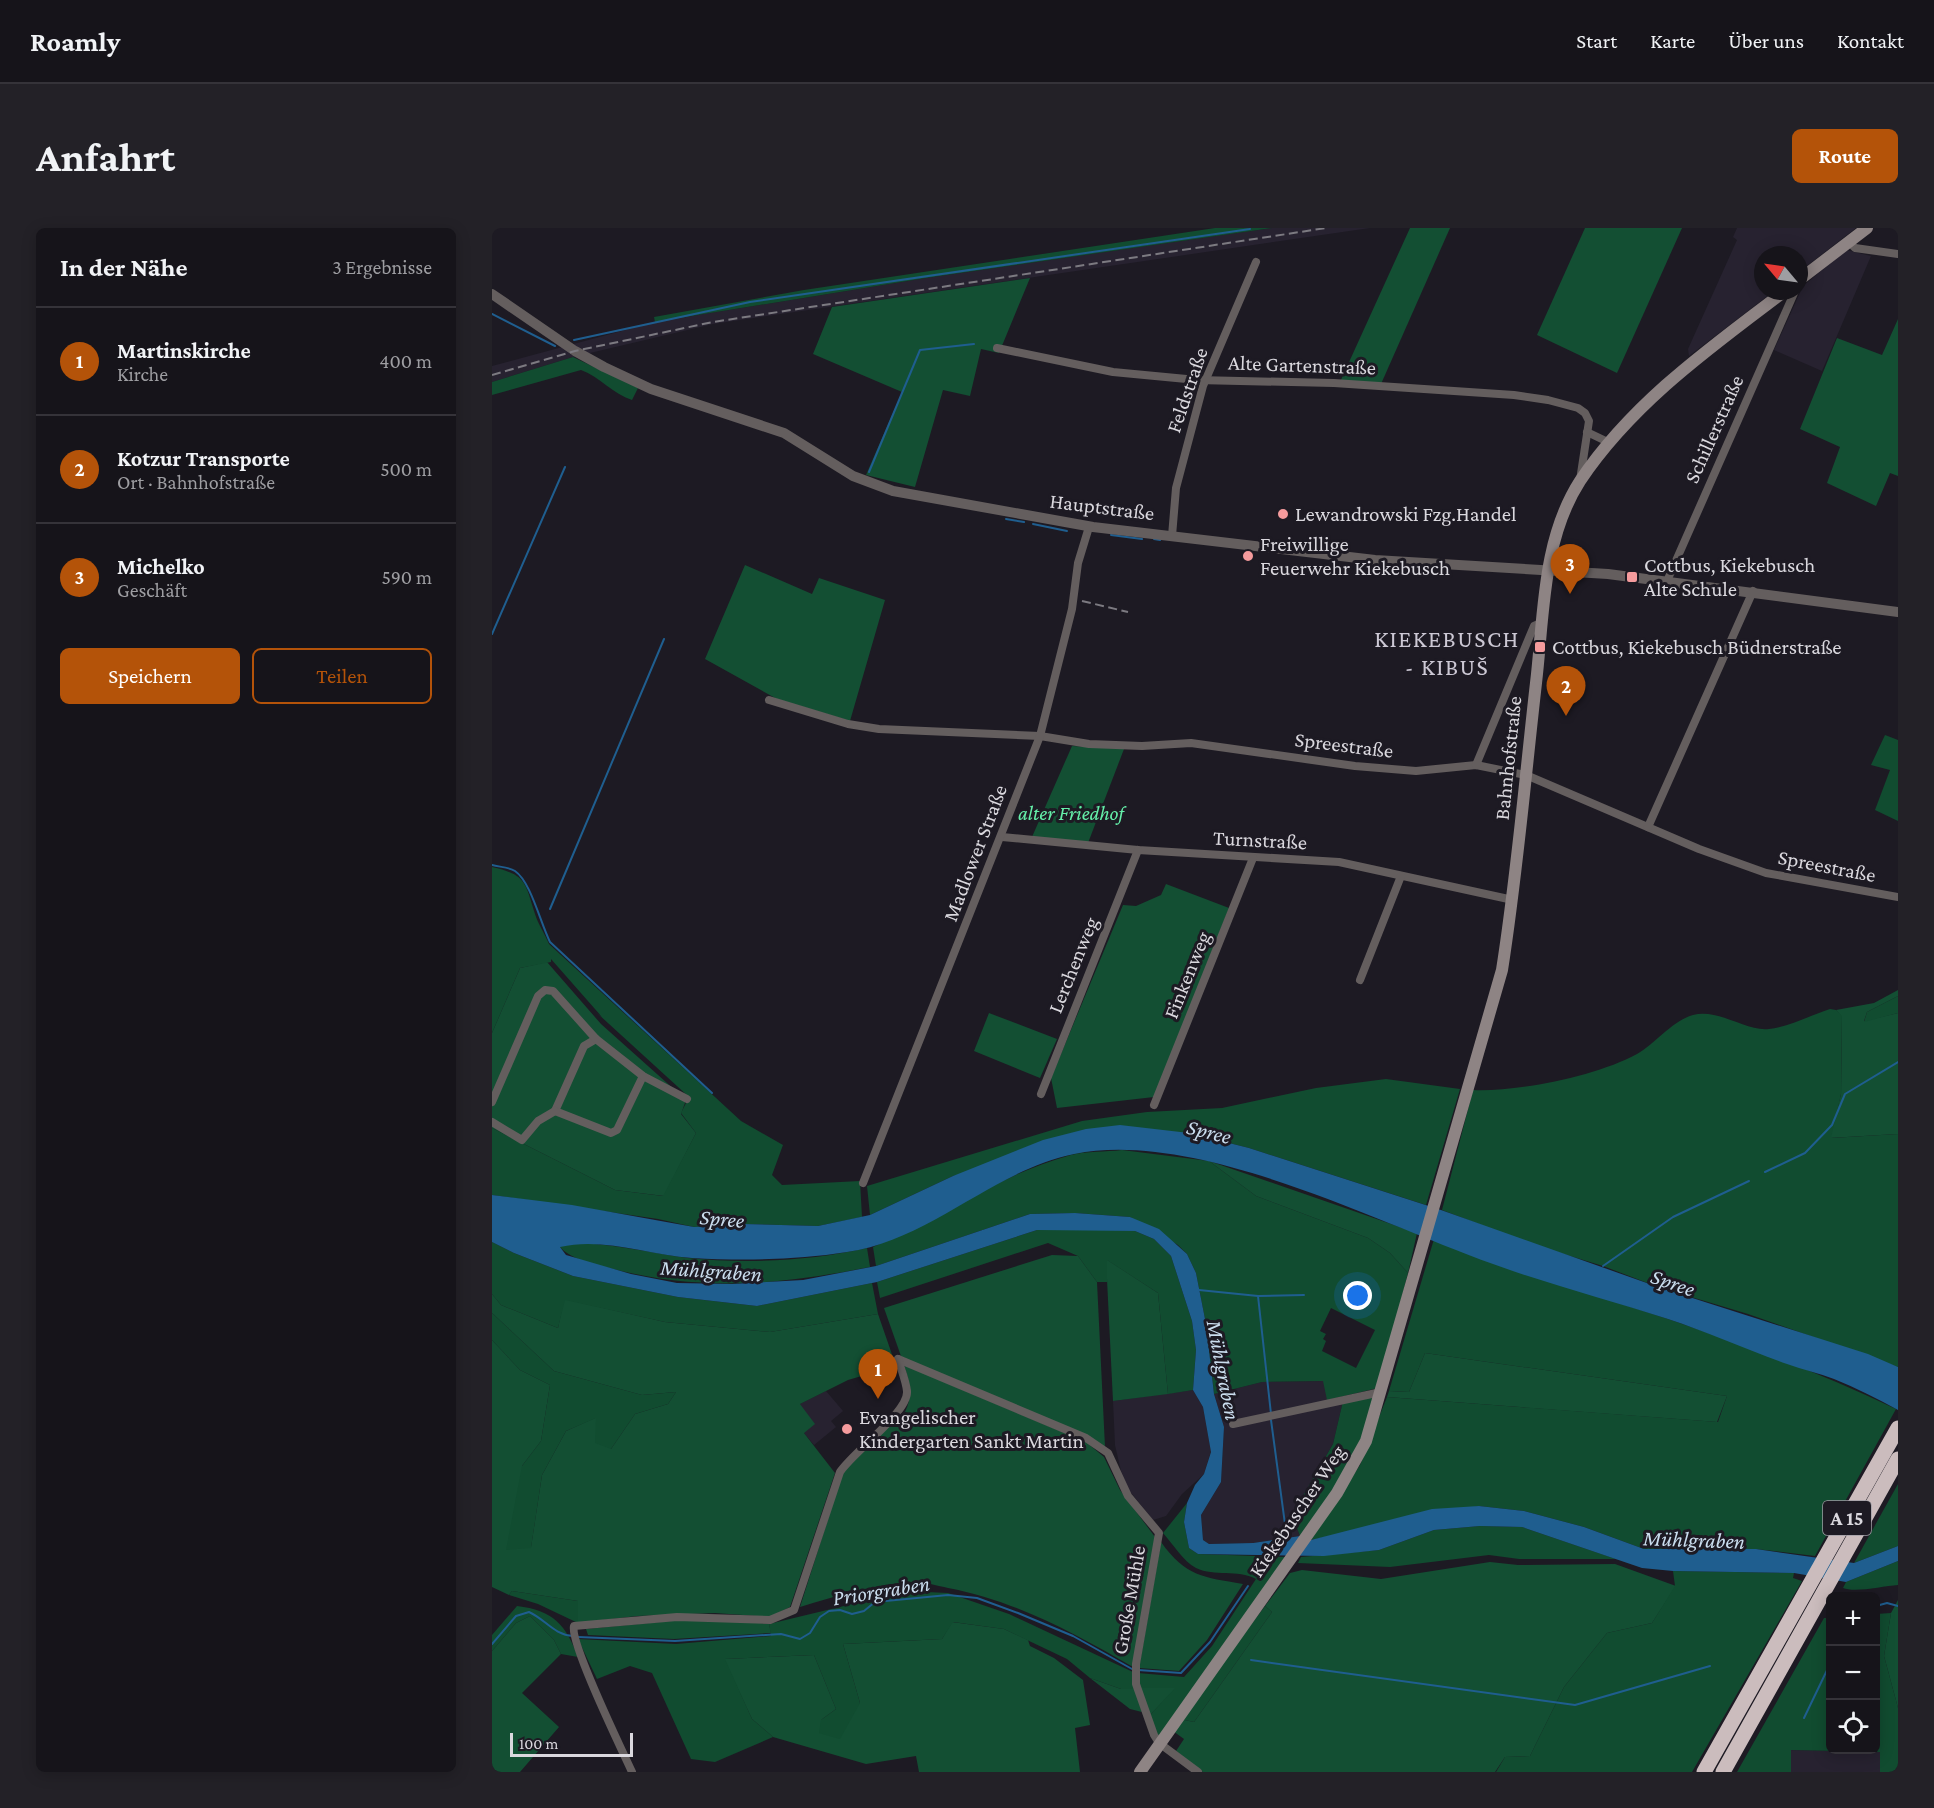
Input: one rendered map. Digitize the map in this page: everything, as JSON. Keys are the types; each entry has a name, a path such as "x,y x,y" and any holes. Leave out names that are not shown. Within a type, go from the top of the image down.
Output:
{"highway":[{"name":"A 15","path":"1704,1772 1898,1428"},
{"name":"A 15","path":"1723,1772 1898,1459"}],"main road":[{"path":"1808,273 1867,228"},
{"name":"Bahnhofstraße","path":"1474,1069 1502,970 1513,900 1548,571 1562,518 1580,481 1610,443 1687,365 1773,300"},
{"name":"Kiekebuscher Weg","path":"1140,1772 1352,1471 1366,1441 1381,1392 1474,1069"}],"street":[{"path":"1850,242 1855,248 1898,254"},
{"name":"Feldstraße","path":"1172,536 1176,488 1207,379 1256,262"},
{"name":"Hauptstraße","path":"492,294 590,360 673,397 784,433 854,476 893,491 1089,527 1375,560 1608,574 1667,581"},
{"name":"Schillerstraße","path":"1667,581 1791,300"},
{"name":"Alte Gartenstraße","path":"997,348 1113,372 1207,379 1334,383 1514,394 1578,408 1585,413 1589,421 1587,432"},
{"path":"1580,481 1587,432 1610,443"},
{"name":"Madlower Straße","path":"863,1183 1002,837 1040,736 1072,609 1078,563 1089,527"},
{"path":"1667,581 1898,612"},
{"path":"1648,827 1753,591"},
{"path":"1476,765 1534,626 1543,622"},
{"name":"Spreestraße","path":"769,700 848,724 879,729 1040,736 1089,744 1142,746 1191,743 1355,766 1416,771 1476,765 1526,775 1698,849 1766,873 1898,897"},
{"name":"Turnstraße","path":"1002,837 1138,850 1339,862 1513,900"},
{"name":"Lerchenweg","path":"1041,1094 1138,850"},
{"name":"Finkenweg","path":"1154,1105 1253,858"},
{"path":"1360,980 1401,876"},
{"path":"492,1102 538,996 544,990 553,991 596,1039 643,1076 687,1099"},
{"path":"492,1122 522,1140 538,1121 555,1111 584,1046 596,1039"},
{"path":"555,1111 611,1133 617,1130 643,1076"},
{"name":"Große Mühle","path":"632,1772 576,1643 573,1628 678,1617 770,1620 794,1610 840,1472 850,1458 899,1413 905,1403 907,1391 897,1359 1086,1438 1108,1454 1125,1491 1160,1533 1136,1664 1136,1678 1150,1725 1159,1743"},
{"path":"1233,1424 1381,1392"},
{"path":"1159,1743 1198,1772"}],"shaded area":[{"path":"1272,228 1370,228 713,324 573,357 492,382 492,366 655,322 926,278"},
{"path":"1737,228 1856,228 1808,265 1808,246 1754,246 1754,300 1762,300 1689,356 1688,349 1737,240 1733,237"},
{"path":"1846,250 1871,256 1822,371 1774,350 1797,300 1808,300 1808,282"},
{"path":"1324,1381 1343,1401 1333,1444 1292,1515 1300,1536 1253,1543 1209,1544 1203,1540 1201,1515 1221,1482 1224,1427 1214,1394 1262,1382"},
{"path":"1193,1390 1203,1407 1211,1451 1204,1474 1182,1494 1166,1516 1153,1520 1128,1489 1121,1471 1115,1445 1113,1401"},
{"path":"826,1391 843,1411 831,1421 836,1427 814,1445 804,1433 800,1404"},
{"path":"1790,1750 1826,1751 1826,1754 1880,1754 1880,1772 1791,1772"}],"green space":[{"path":"1215,228 1272,228 926,278 655,322 654,317 804,290"},
{"path":"1410,228 1450,228 1381,384 1340,382"},
{"path":"1585,228 1682,228 1617,373 1537,335"},
{"path":"1030,278 999,353 981,349 970,396 943,390 915,487 866,475 902,392 813,354 832,307"},
{"path":"1898,319 1898,476 1890,473 1876,506 1827,483 1840,447 1800,429 1837,338 1882,355"},
{"path":"573,357 638,388 632,400 581,370 492,395 492,382"},
{"path":"745,565 812,594 819,578 885,600 850,721 777,699 705,659"},
{"path":"1885,735 1898,740 1898,821 1875,810 1890,770 1871,765"},
{"name":"alter Friedhof","path":"1072,746 1124,749 1088,843 1032,837"},
{"path":"492,867 512,873 523,882 536,918 549,944 741,1121 783,1145 772,1175 782,1185 860,1181 862,1217 818,1226 743,1224 694,1227 658,1219 492,1195 492,1128 615,1190 663,1196 696,1133 681,1113 689,1097 597,1013 602,1017 551,959 551,962 520,968 492,1033"},
{"path":"1166,884 1229,908 1154,1097 1057,1108 1051,1078 1123,905 1136,906 1161,895"},
{"path":"547,962 601,1024 686,1100 681,1114 696,1133 664,1196 615,1190 492,1128 492,1033 520,968"},
{"path":"1898,990 1898,996 1867,1012 1864,1021 1898,1013 1898,1134 1830,1138 1841,1094 1842,1017 1836,1010 1874,1003"},
{"path":"1898,996 1898,1013 1864,1022 1867,1012"},
{"path":"1830,1009 1836,1010 1842,1016 1841,1094 1831,1138 1898,1134 1898,1367 1748,1314 1658,1287 1603,1266 1531,1244 1442,1210 1473,1090 1534,1085 1601,1069 1637,1054 1678,1022 1693,1015 1712,1015 1751,1027 1769,1029"},
{"path":"989,1013 1057,1039 1040,1078 974,1051"},
{"path":"1386,1079 1460,1089 1426,1205 1249,1148 1189,1133 953,1176 870,1215 867,1186 1082,1121 1147,1112 1222,1108 1316,1088"},
{"path":"1122,1150 1209,1161 1256,1196 1368,1238 1390,1253 1408,1273 1378,1388 1327,1400 1323,1381 1262,1382 1214,1394 1206,1324 1196,1273 1187,1254 1178,1245 1130,1217 1075,1213 1030,1214 876,1266 873,1247 1020,1173 1071,1155","holes":["1331,1308 1375,1330 1356,1368 1322,1351 1326,1334 1320,1331"]},
{"path":"1209,1161 1417,1233 1408,1273 1390,1253 1368,1238 1256,1196"},
{"path":"1077,1228 1135,1231 1154,1239 1171,1256 1192,1321 1196,1350 1193,1390 1168,1394 1158,1293 1107,1260 1107,1282 1097,1282 1078,1256 1048,1243 880,1298 877,1282 1037,1230"},
{"path":"1434,1239 1522,1272 1756,1350 1813,1372 1896,1409 1815,1556 1756,1549 1644,1549 1584,1527 1524,1511 1479,1506 1311,1540 1360,1465 1387,1397 1718,1422 1727,1396 1425,1353 1409,1392 1389,1391"},
{"path":"492,1242 573,1276 678,1297 757,1306 872,1283 878,1314 770,1332 665,1322 565,1300 558,1328 501,1305 492,1294"},
{"path":"574,1243 617,1246 688,1258 732,1261 823,1256 867,1248 870,1267 771,1282 708,1283 643,1276 589,1263 575,1258 559,1246"},
{"path":"1052,1255 1078,1256 1097,1282 1105,1447 902,1359 884,1308"},
{"path":"1106,1259 1158,1293 1168,1394 1113,1401"},
{"path":"492,1294 501,1305 558,1328 564,1299 665,1322 770,1332 878,1314 896,1366 848,1380 800,1404 815,1424 804,1433 835,1473 790,1607 770,1617 715,1613 637,1616 578,1623 578,1601 512,1591 509,1595 492,1587 492,1340 520,1370 550,1385 541,1441 522,1466 531,1547 542,1475 566,1431 597,1417 611,1449 635,1414 668,1404 676,1392 642,1395 554,1371 492,1313"},
{"path":"492,1313 554,1371 642,1395 676,1392 668,1404 635,1414 611,1449 595,1443 596,1418 566,1431 542,1475 531,1548 506,1550 522,1466 541,1441 550,1385 520,1370 492,1340"},
{"path":"1425,1353 1727,1396 1717,1422 1387,1397 1389,1391 1409,1392"},
{"path":"904,1365 1086,1442 1104,1457 1120,1490 1155,1537 1133,1667 1066,1630 1021,1610 973,1594 925,1583 898,1583 869,1588 800,1607 842,1475 851,1460 905,1412 910,1389"},
{"path":"1376,1395 1354,1462 1300,1536 1292,1515 1333,1444 1343,1401"},
{"path":"1898,1484 1898,1546 1854,1563"},
{"path":"1187,1503 1184,1522 1189,1548 1198,1554 1286,1557 1159,1739 1150,1715 1175,1688 1140,1688 1138,1673 1184,1677 1212,1646 1256,1579 1241,1574 1203,1571 1182,1557 1163,1533"},
{"path":"1480,1526 1522,1527 1616,1559 1519,1559 1489,1555 1390,1567 1298,1563 1301,1557 1379,1550 1434,1530"},
{"path":"1161,1542 1170,1554 1196,1574 1243,1584 1207,1640 1179,1671 1139,1668"},
{"path":"1898,1561 1898,1585 1862,1590 1843,1588 1846,1582"},
{"path":"1490,1562 1518,1565 1615,1564 1676,1586 1652,1623 1607,1633 1564,1687 1530,1756 1505,1757 1495,1772 1203,1772 1176,1751 1184,1739 1173,1731 1180,1719 1194,1722 1272,1612 1265,1606 1290,1573 1302,1570 1381,1579"},
{"path":"1673,1571 1794,1573 1793,1578 1802,1581 1692,1772 1496,1772 1505,1757 1530,1756 1564,1687 1607,1633 1652,1623 1675,1586"},
{"path":"512,1591 578,1601 578,1623 538,1604 509,1595"},
{"path":"906,1591 948,1593 1009,1614 1133,1672 1135,1689 1121,1689 1090,1678 1067,1659 1004,1629 953,1622 942,1639 843,1644 860,1703 840,1739 819,1733 821,1720 836,1709 814,1655 725,1659 752,1719 773,1737 715,1762 691,1759 652,1673 630,1666 597,1679 578,1639 676,1644 771,1636 769,1624"},
{"path":"1898,1600 1898,1708 1884,1656 1891,1613"},
{"path":"517,1606 549,1615 563,1628 578,1657 561,1654 554,1640 530,1616 516,1623 492,1651 492,1635"},
{"path":"1265,1606 1272,1612 1194,1722 1180,1719"},
{"path":"1891,1613 1884,1656 1898,1708 1898,1772 1880,1772 1880,1614"},
{"path":"530,1616 554,1640 561,1654 522,1693 559,1727 520,1772 492,1772 492,1651 516,1623"},
{"path":"1826,1618 1826,1751 1791,1750 1791,1772 1737,1772"},
{"path":"692,1619 728,1619 769,1624 771,1633 674,1639 588,1635 586,1629"},
{"path":"952,1622 1004,1629 1028,1640 1030,1646 1054,1658 1083,1680 1090,1725 1075,1728 1080,1772 919,1772 916,1756 866,1764 773,1737 752,1719 724,1659 814,1655 836,1709 821,1720 860,1703 843,1644 942,1639"},
{"path":"1090,1678 1121,1689 1135,1689 1142,1712 1130,1709"},
{"path":"1140,1688 1176,1688 1150,1715"}],"water":[{"path":"1120,1125 1189,1133 1249,1148 1441,1210 1658,1287 1868,1354 1898,1367 1898,1410 1834,1379 1772,1359 1683,1324 1515,1272 1286,1184 1230,1167 1175,1155 1123,1150 1074,1154 1016,1175 906,1234 877,1245 828,1255 770,1259 692,1258 609,1245 576,1244 560,1247 566,1255 631,1274 677,1283 732,1284 803,1280 876,1266 1030,1214 1075,1213 1130,1217 1159,1229 1187,1254 1196,1273 1206,1324 1214,1394 1224,1427 1221,1482 1201,1515 1203,1540 1209,1544 1253,1543 1300,1536 1311,1540 1432,1509 1479,1506 1524,1511 1584,1527 1644,1549 1756,1549 1854,1563 1898,1546 1898,1561 1846,1582 1794,1573 1673,1571 1642,1568 1522,1527 1480,1526 1434,1530 1379,1550 1324,1556 1198,1554 1189,1548 1184,1522 1187,1503 1195,1485 1204,1474 1211,1452 1203,1407 1193,1390 1196,1350 1192,1321 1171,1256 1154,1239 1135,1231 1037,1230 877,1282 757,1306 678,1297 573,1276 492,1242 492,1195 572,1205 694,1227 743,1224 818,1226 870,1215 953,1176 1043,1140 1086,1129"}],"waterway":[{"path":"574,340 750,302 1250,229"},
{"path":"492,314 555,346"},
{"path":"869,472 920,350 974,344"},
{"path":"492,634 565,467"},
{"path":"1006,519 1024,522"},
{"path":"1033,524 1067,531"},
{"path":"1111,535 1142,539"},
{"path":"1154,539 1160,540"},
{"path":"550,909 664,639"},
{"path":"492,865 513,870 521,876 550,942 712,1093"},
{"path":"1765,1172 1805,1153 1832,1125 1845,1094 1898,1062"},
{"path":"1603,1266 1673,1217 1749,1181"},
{"path":"1199,1290 1258,1296 1304,1295"},
{"path":"1258,1296 1271,1414"},
{"path":"1271,1420 1287,1539"},
{"name":"Priorgraben","path":"1254,1573 1265,1555"},
{"name":"Priorgraben","path":"1138,1670 1181,1673 1210,1642 1248,1586"},
{"name":"Priorgraben","path":"578,1637 675,1641 781,1634 800,1639 810,1633 820,1617 829,1611 840,1610 852,1614 864,1611 875,1602 948,1595 977,1598 1018,1613 1073,1636 1132,1669"},
{"path":"1880,1605 1887,1603 1898,1606"},
{"name":"Priorgraben","path":"492,1644 516,1616 529,1612 560,1633 573,1636"},
{"path":"1251,1660 1575,1705 1710,1666"},
{"path":"1804,1718 1826,1672"}],"railway":[{"path":"492,375 575,351 713,322 1326,228"},
{"path":"1082,601 1128,612"}],"place":[{"name":"Lewandrowski Fzg.Handel","path":"1283,514"},
{"name":"Freiwillige Feuerwehr Kiekebusch","path":"1248,556"},
{"name":"Cottbus, Kiekebusch Alte Schule","path":"1632,577"},
{"name":"Michelko","path":"1570,594"},
{"name":"Cottbus, Kiekebusch Büdnerstraße","path":"1540,647"},
{"name":"Kotzur Transporte","path":"1566,716"},
{"name":"Martinskirche","path":"878,1399"},
{"name":"Evangelischer Kindergarten Sankt Martin","path":"847,1429"}],"district":[{"name":"KIEKEBUSCH - KIBUŠ","path":"1447,653"}],"water label":[{"name":"Spree","path":"1209,1131"},
{"name":"Spree","path":"722,1218"},
{"name":"Mühlgraben","path":"711,1270"},
{"name":"Spree","path":"1673,1282"},
{"name":"Mühlgraben","path":"1224,1370"},
{"name":"Mühlgraben","path":"1694,1539"}]}
